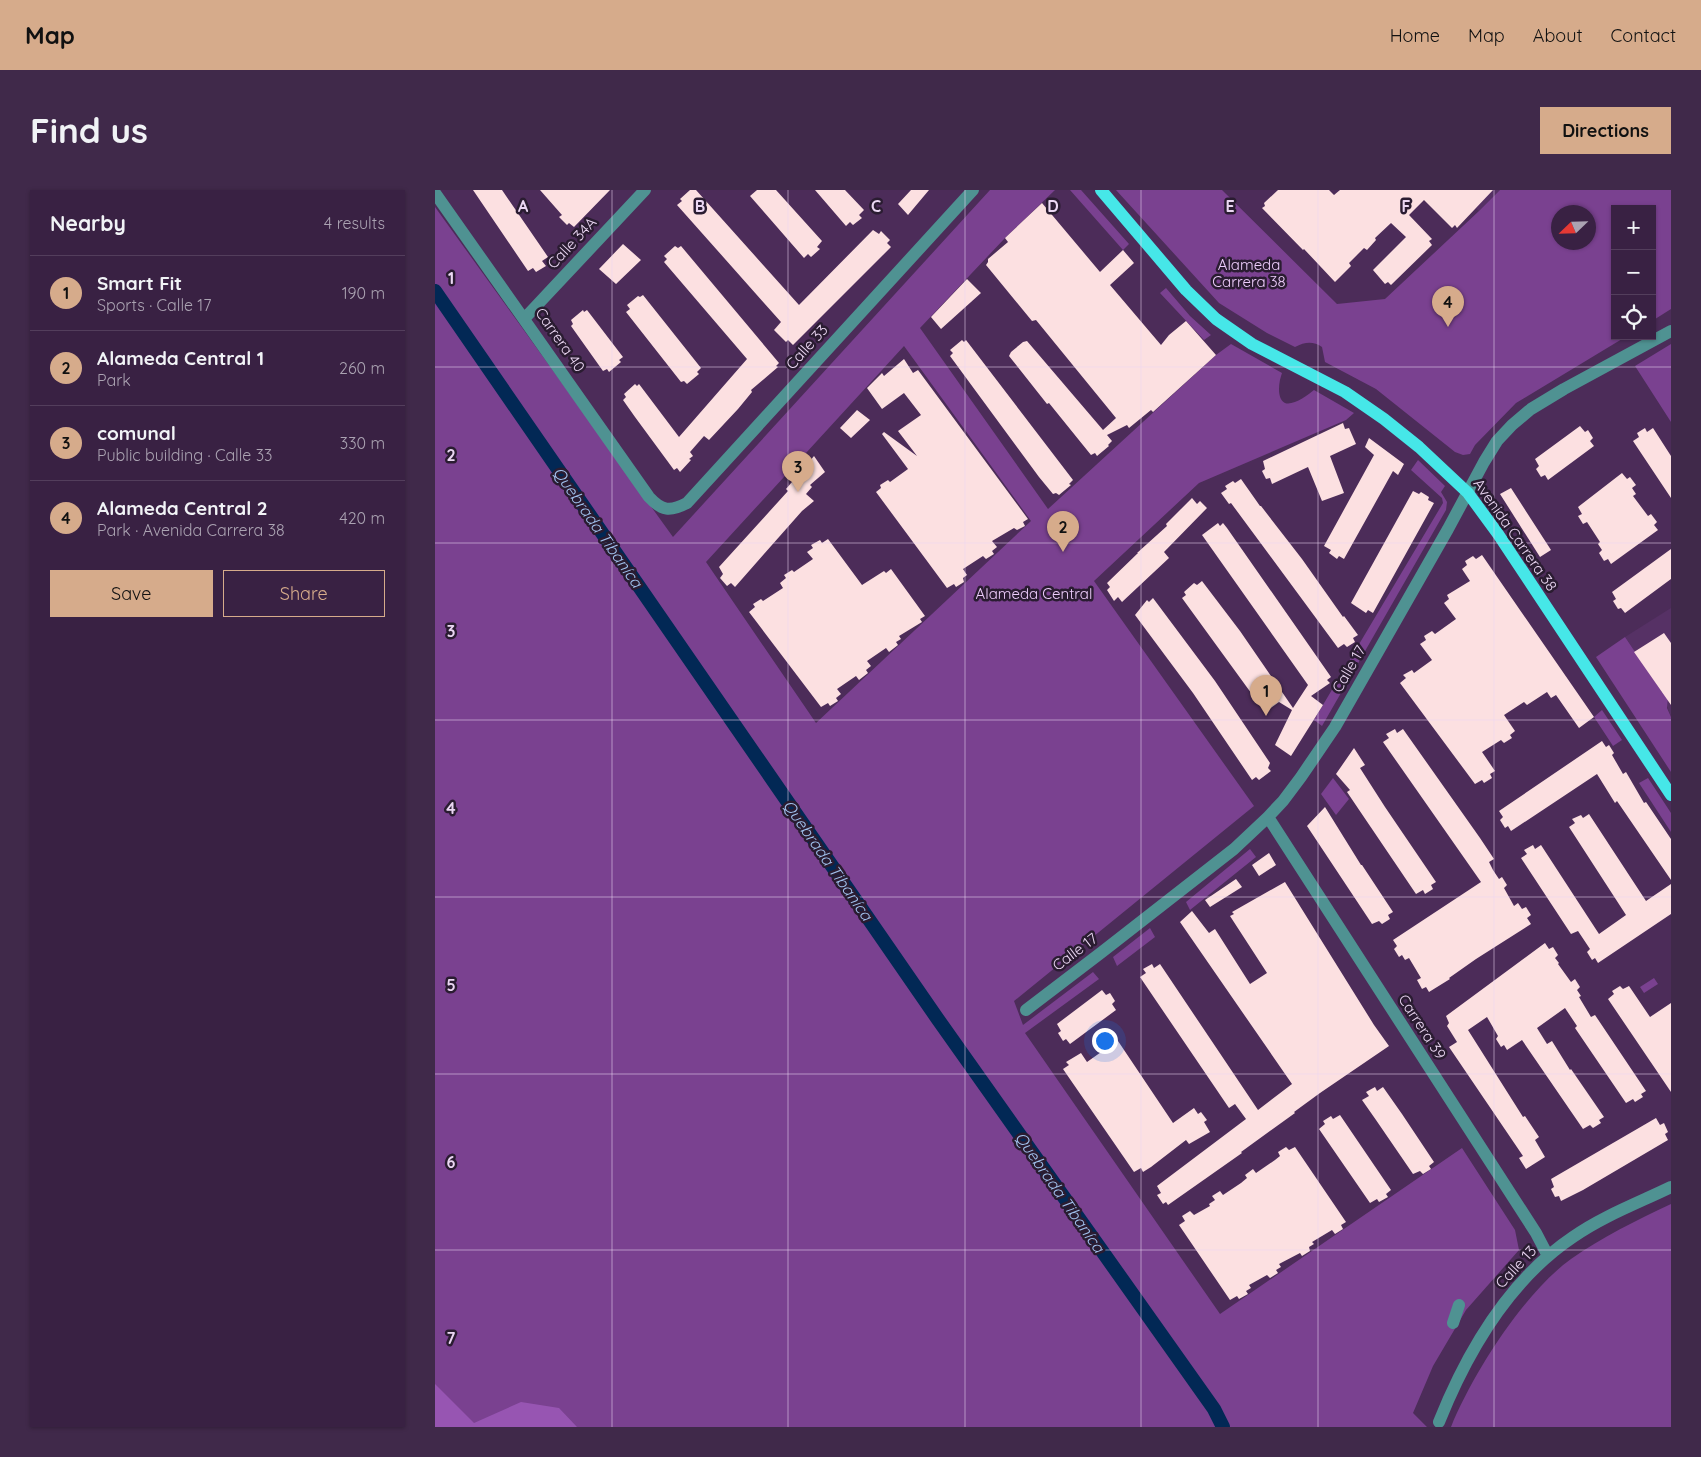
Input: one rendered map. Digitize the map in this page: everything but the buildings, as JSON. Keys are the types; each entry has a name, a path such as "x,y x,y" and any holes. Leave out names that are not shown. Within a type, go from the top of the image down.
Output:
{"main road":[{"name":"Avenida Carrera 38","path":"1101,190 1186,290 1216,319 1252,344 1345,392 1376,413 1410,439 1468,493 1498,534 1671,795"}],"street":[{"name":"Calle 34A","path":"524,319 645,190"},
{"name":"Calle 33","path":"658,506 666,509 677,508 687,503 973,190"},
{"name":"Carrera 40","path":"435,193 658,506"},
{"name":"Calle 17","path":"1026,1010 1234,849 1269,817 1301,777 1335,727 1497,440 1531,409 1671,331"},
{"name":"Carrera 39","path":"1269,817 1536,1233 1548,1256"},
{"name":"Calle 13","path":"1439,1422 1462,1371 1496,1315 1519,1285 1548,1256 1573,1236 1671,1187"},
{"path":"1453,1323 1459,1305"}],"shaded area":[{"path":"1458,190 1500,190 1479,211"},
{"path":"1671,608 1671,717 1662,692 1625,637"},
{"path":"435,1384 474,1423 521,1402 559,1408 577,1427 435,1427"}],"green space":[{"name":"Alameda Central","path":"990,190 1055,190 1005,238 920,328 1048,509 1216,355 1231,344 1282,373 1279,393 1282,401 1285,403 1296,402 1314,390 1354,413 1346,420 1199,483 1094,581 1254,806 1014,1001 1023,1025 1093,972 1099,979 1025,1033 1220,1314 1462,1148 1515,1230 1519,1250 1466,1310 1433,1366 1413,1413 1427,1427 435,1427 435,207 673,537","holes":["904,346 1031,521 816,723 706,562"]},
{"path":"1070,190 1081,190 1129,244 1123,250"},
{"name":"Alameda Carrera 38","path":"1116,190 1222,190 1337,304 1385,299 1500,190 1671,190 1671,309 1656,318 1656,205 1611,205 1611,340 1620,340 1516,403 1475,445 1470,454 1463,455 1455,452 1376,389 1325,362 1322,347 1309,343 1295,347 1267,333 1219,303"},
{"path":"1166,288 1190,316 1211,335 1204,340 1160,293"},
{"path":"1671,344 1671,422 1635,366"},
{"path":"1418,460 1445,486 1441,492 1447,502 1446,510 1322,726 1314,720 1443,503 1442,498 1411,470"},
{"path":"1625,637 1662,692 1668,695 1667,708 1671,717 1671,772 1596,657"},
{"path":"1602,710 1622,740 1613,746 1594,717"},
{"path":"1333,778 1349,799 1336,815 1321,794"},
{"path":"1648,778 1671,813 1671,832 1639,783"},
{"path":"1250,849 1256,857 1190,910 1186,902"},
{"path":"1150,928 1155,937 1117,966 1113,957"},
{"path":"1654,978 1658,984 1644,993 1640,987"},
{"path":"1671,1204 1671,1427 1451,1427 1486,1359 1518,1313 1553,1274 1595,1243"}],"waterway":[{"name":"Quebrada Tibaníca","path":"435,291 937,1018 1214,1409 1223,1427"}],"place":[{"name":"Alameda Central 2","path":"1448,327"},
{"name":"comunal","path":"798,492"},
{"name":"Alameda Central 1","path":"1063,552"},
{"name":"Smart Fit","path":"1266,716"}]}
